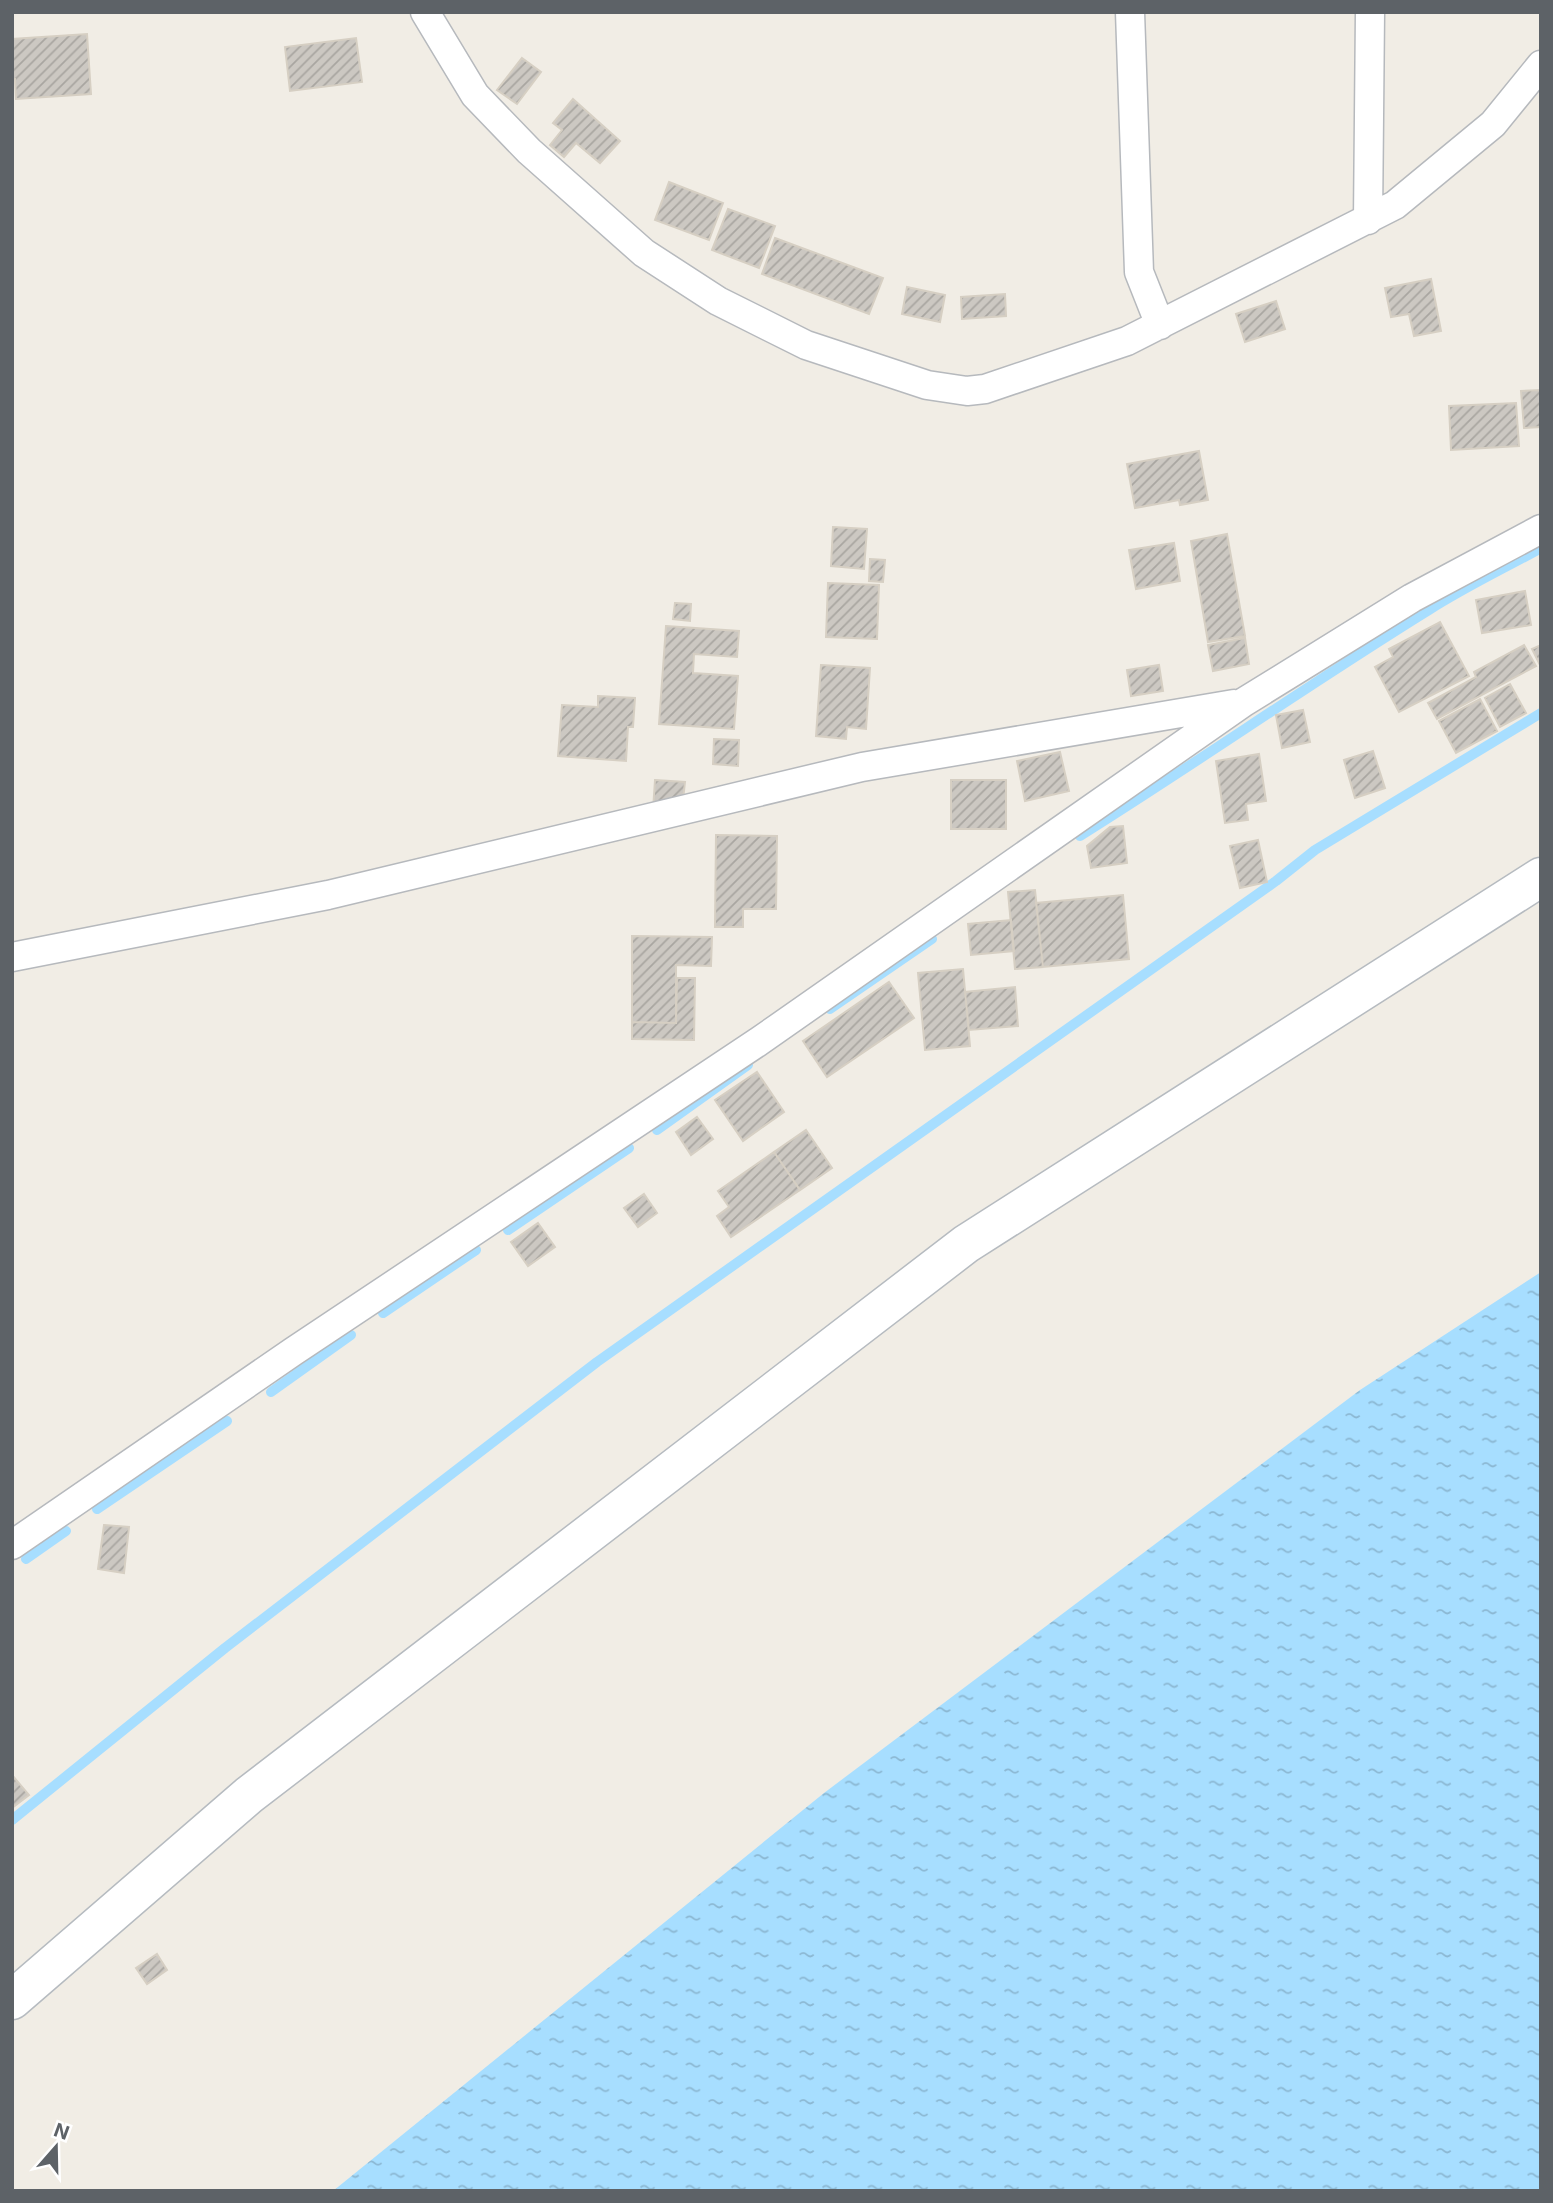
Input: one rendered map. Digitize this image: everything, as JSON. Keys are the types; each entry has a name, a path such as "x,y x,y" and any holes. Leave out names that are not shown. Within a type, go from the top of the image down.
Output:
{"street":[{"path":"425,12 475,95 528,151 644,253 718,301 806,345 907,380 967,391 985,389 1127,341 1395,205 1493,124 1541,65"},
{"path":"1130,12 1139,272 1160,325"},
{"path":"1367,220 1370,12"},
{"path":"12,1545 294,1351 758,1042 1244,702 1412,598 1541,529"},
{"path":"12,957 328,895 862,767 1244,702"},
{"path":"12,2000 249,1795 966,1244 1541,877"}],"water":[{"path":"1541,1272 1541,2191 333,2191 824,1793 1360,1390"}],"building":[{"path":"87,34 91,94 16,99 15,79 12,79 12,39"},
{"path":"356,38 362,82 290,91 285,47"},
{"path":"522,58 541,72 517,104 497,90"},
{"path":"573,99 620,141 600,163 576,143 564,157 550,145 562,130 553,123"},
{"path":"669,182 723,203 709,240 655,220"},
{"path":"728,209 775,226 759,268 712,250"},
{"path":"775,238 883,278 869,314 762,274"},
{"path":"1431,279 1441,331 1414,336 1409,314 1391,317 1385,288"},
{"path":"907,287 945,295 940,322 902,314"},
{"path":"1005,294 1006,316 962,319 961,297"},
{"path":"1276,301 1285,329 1245,342 1236,314"},
{"path":"1541,390 1541,427 1524,428 1521,391"},
{"path":"1516,403 1519,446 1451,450 1449,406"},
{"path":"1199,451 1208,500 1180,505 1179,500 1135,508 1127,464"},
{"path":"833,527 867,529 864,569 831,566"},
{"path":"1227,534 1245,636 1208,642 1191,541"},
{"path":"1174,543 1180,581 1136,589 1129,550"},
{"path":"870,559 885,560 883,582 869,581"},
{"path":"828,583 879,585 877,639 826,637"},
{"path":"1525,591 1531,625 1482,633 1476,600"},
{"path":"675,603 691,604 690,621 673,619"},
{"path":"1440,622 1469,676 1399,712 1375,667 1393,657 1389,649"},
{"path":"666,626 739,631 737,657 694,654 693,673 738,676 734,729 659,724"},
{"path":"1245,638 1249,664 1213,671 1208,645"},
{"path":"1524,645 1536,666 1437,719 1428,703 1476,677 1474,672"},
{"path":"1541,645 1541,667 1532,649"},
{"path":"821,665 870,668 866,729 847,727 846,739 816,736"},
{"path":"1159,665 1163,691 1131,696 1127,670"},
{"path":"1510,684 1526,713 1500,727 1485,698"},
{"path":"598,696 635,698 633,727 628,727 626,761 558,756 562,705 598,707"},
{"path":"1480,699 1497,731 1456,753 1439,721"},
{"path":"1303,710 1310,742 1282,748 1276,715"},
{"path":"714,739 739,740 738,766 713,764"},
{"path":"1373,751 1385,788 1355,798 1344,760"},
{"path":"1060,752 1069,791 1025,801 1017,761"},
{"path":"1259,754 1266,801 1246,804 1248,820 1225,823 1216,761"},
{"path":"655,780 685,782 683,800 653,810"},
{"path":"951,780 1006,780 1006,829 951,829"},
{"path":"1123,826 1127,863 1091,868 1087,846 1110,827"},
{"path":"716,835 777,836 776,909 743,909 743,927 715,927"},
{"path":"1258,840 1267,882 1240,888 1230,846"},
{"path":"1035,890 1043,967 1015,969 1008,892"},
{"path":"1123,895 1129,959 1043,967 1036,903"},
{"path":"1011,920 1014,951 971,955 968,924"},
{"path":"632,936 712,937 711,966 676,965 676,1023 632,1022"},
{"path":"963,969 970,1046 925,1050 918,973"},
{"path":"677,978 695,978 694,1040 632,1039 632,1022 676,1023"},
{"path":"889,982 914,1018 827,1077 803,1041"},
{"path":"1015,987 1018,1026 969,1030 965,992"},
{"path":"757,1072 784,1112 743,1141 715,1100"},
{"path":"697,1117 713,1139 691,1155 676,1132"},
{"path":"806,1130 832,1168 800,1190 774,1152"},
{"path":"774,1152 800,1190 731,1237 717,1216 729,1207 718,1191"},
{"path":"644,1194 657,1213 638,1227 624,1208"},
{"path":"538,1223 555,1247 528,1266 511,1242"},
{"path":"104,1525 129,1527 124,1573 98,1569"},
{"path":"12,1775 29,1795 12,1808"},
{"path":"157,1954 167,1970 147,1984 136,1968"}],"waterway":[{"path":"1080,836 1429,610 1541,548"},
{"path":"12,1820 225,1648 597,1362 1276,881 1315,850 1541,713"},
{"path":"830,1009 932,939"},
{"path":"657,1130 748,1065"},
{"path":"508,1230 629,1148"},
{"path":"383,1313 476,1250"},
{"path":"271,1392 351,1335"},
{"path":"97,1509 227,1421"},
{"path":"26,1559 66,1531"}]}
